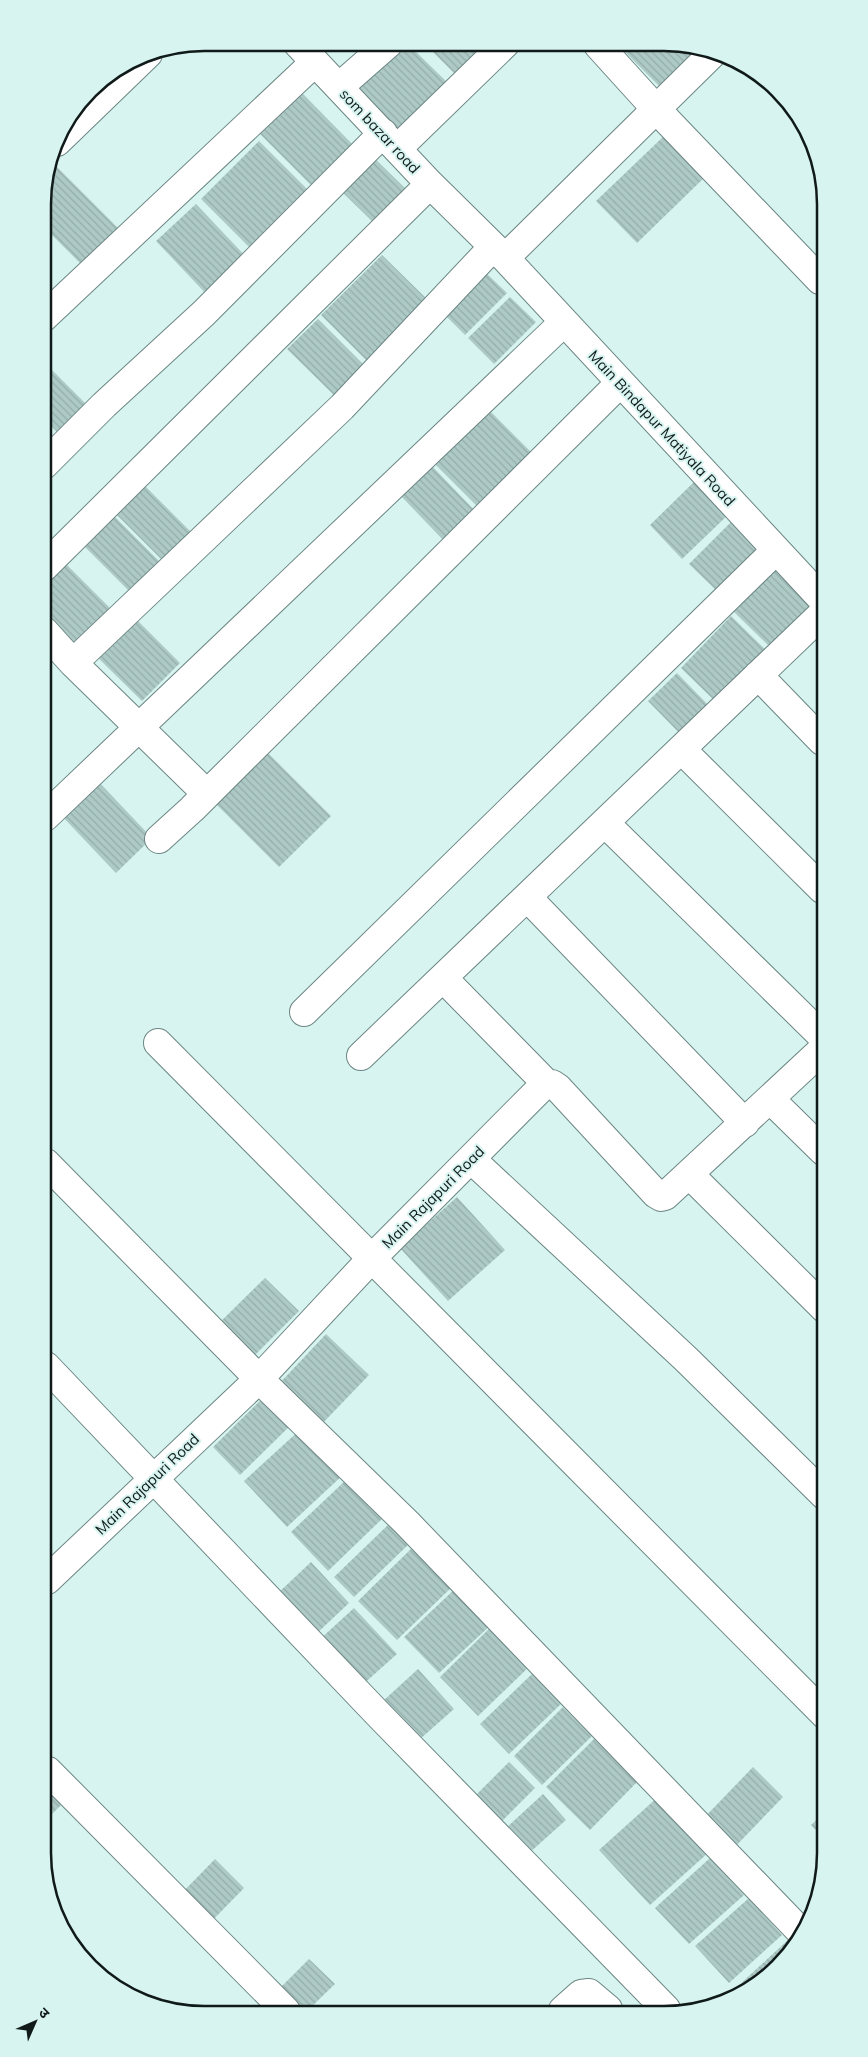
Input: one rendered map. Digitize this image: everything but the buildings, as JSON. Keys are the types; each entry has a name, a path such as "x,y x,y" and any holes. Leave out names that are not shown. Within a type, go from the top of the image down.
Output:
{"street":[{"path":"339,87 380,51"},
{"path":"52,457 104,405 390,141 497,51"},
{"path":"603,51 656,109 817,277"},
{"name":"som bazar road","path":"52,309 306,52 430,184 499,253"},
{"path":"73,663 342,407 499,253 656,109 708,58"},
{"path":"73,127 131,71"},
{"path":"52,559 430,184"},
{"name":"Main Bindapur Matiyala Road","path":"499,253 817,594"},
{"path":"52,811 564,322"},
{"path":"159,839 207,794 620,383"},
{"path":"304,1012 776,551"},
{"path":"361,1056 817,619"},
{"path":"52,640 73,663 207,794"},
{"path":"758,675 817,736"},
{"path":"681,749 817,883"},
{"path":"605,822 817,1031"},
{"path":"527,897 745,1123"},
{"path":"443,978 547,1084 552,1084 558,1088 656,1194 661,1197 665,1196 816,1055"},
{"path":"158,1043 373,1257 496,1385 816,1707"},
{"name":"Main Rajapuri Road","path":"51,1576 259,1379 373,1257 547,1084"},
{"path":"770,1099 816,1145"},
{"path":"471,1159 686,1359 816,1487"},
{"path":"51,1168 259,1379 407,1523 797,1928"},
{"path":"689,1174 816,1300"},
{"path":"51,1372 663,2006"},
{"path":"51,1774 281,2006"},
{"path":"568,2006 581,1994 589,1993 604,2006"}]}
